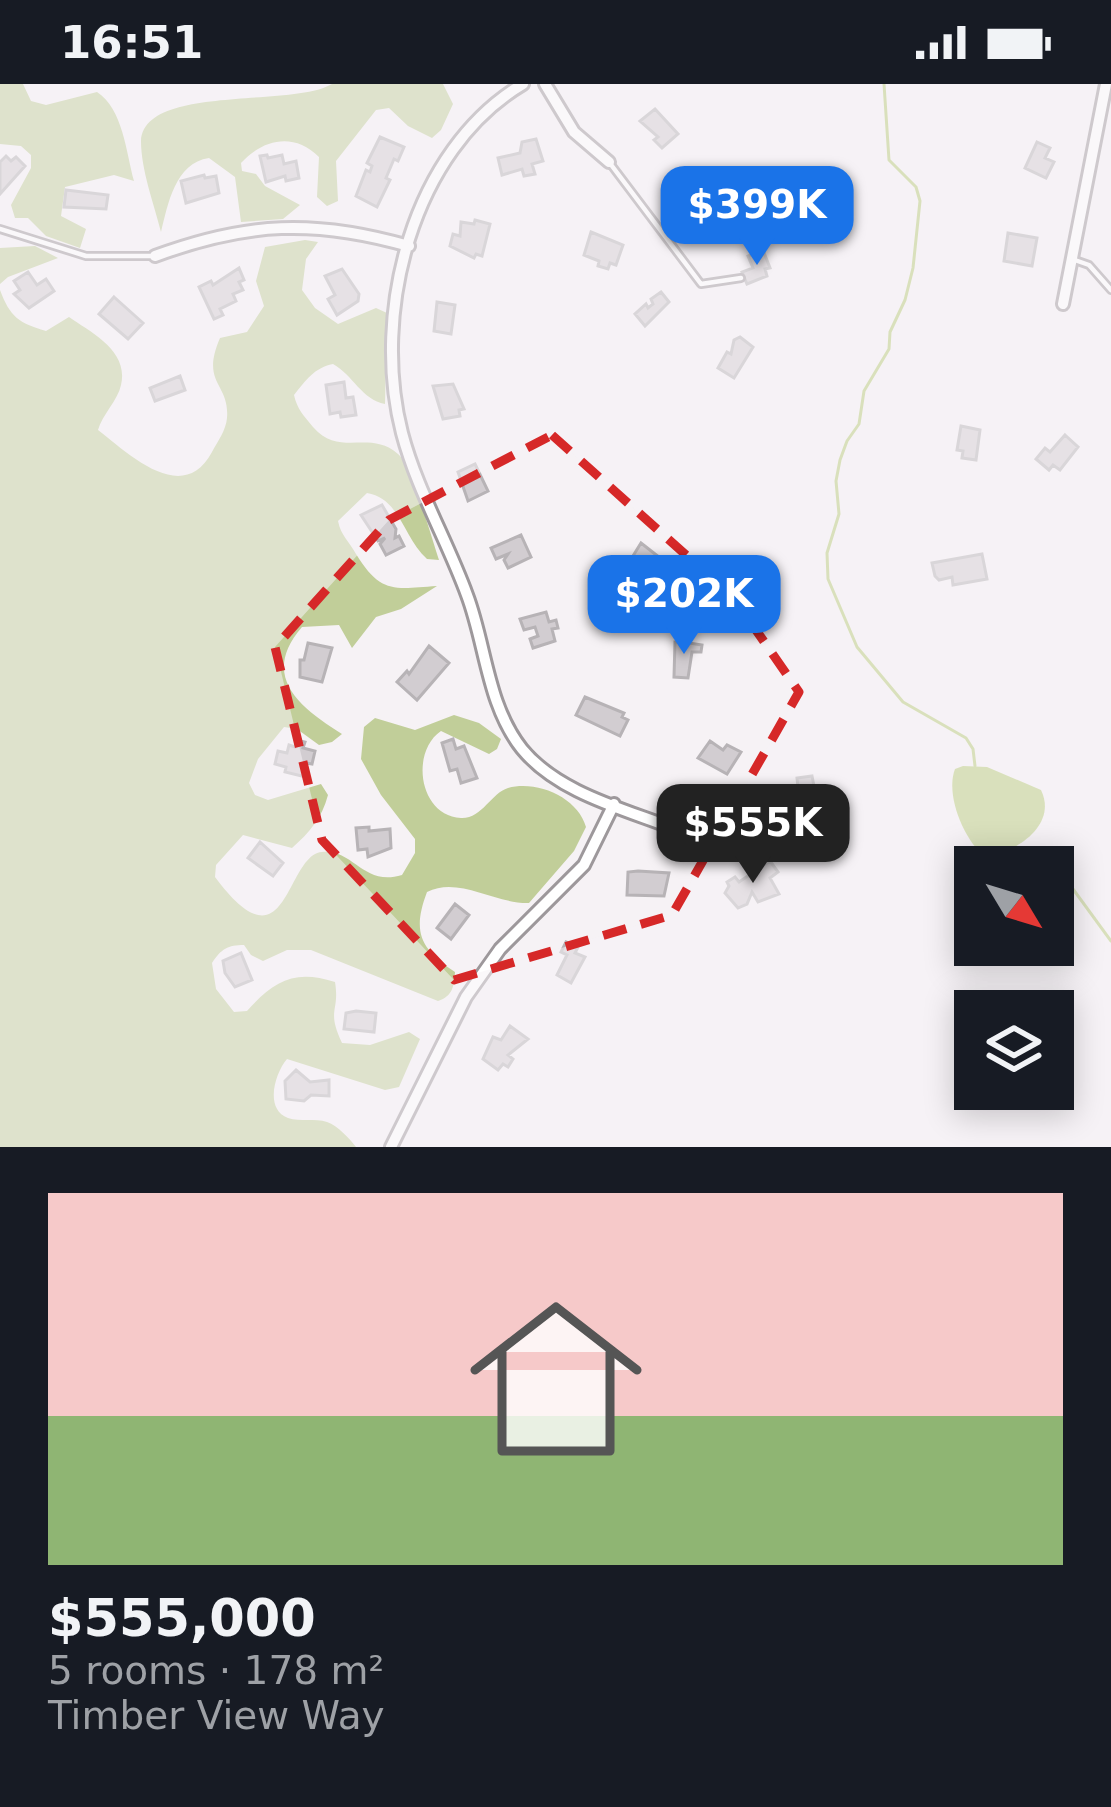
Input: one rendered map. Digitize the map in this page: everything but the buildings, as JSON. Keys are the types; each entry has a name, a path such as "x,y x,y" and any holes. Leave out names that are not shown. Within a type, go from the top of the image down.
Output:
{"street":[{"path":"524,84 479,116 453,146 429,188 409,245 394,333 398,416 422,491 466,593 508,727 530,757 556,779 675,829"},
{"path":"545,84 574,132 609,162"},
{"path":"1063,304 1106,84"},
{"path":"155,256 215,236 293,226 356,232 409,245"},
{"path":"391,1147 466,998 500,950 584,865 614,804"}],"lane":[{"path":"609,162 701,284 741,278"},
{"path":"0,229 86,256 155,256"},
{"path":"1072,259 1090,265 1111,290"}],"highlighted area":[{"path":"552,435 733,597 799,692 672,915 454,980 322,840 275,647 389,520"}],"shaded area":[{"path":"0,84 23,84 31,101 46,105 97,92 113,109 134,181 114,175 65,187 61,216 86,229 80,248 46,236 28,218 15,218 11,205 31,168 31,155 21,146 0,144"},
{"path":"332,84 443,84 453,104 432,138 408,126 389,108 376,110 336,161 338,201 327,206 317,197 319,157 289,142 259,148 241,163 242,171 256,174 265,186 300,205 283,219 241,222 235,177 209,158 197,161 175,186 161,232 142,152 148,123 166,111 192,104 286,95"},
{"path":"318,242 306,259 302,290 315,308 338,324 376,308 387,313 385,404 370,398 333,364 307,380 294,395 297,404 323,436 344,443 376,444 398,454 415,487 439,560 427,559 378,496 367,493 338,521 339,526 365,567 381,582 399,588 437,586 401,609 376,617 352,648 339,625 302,627 284,661 290,690 342,734 319,745 297,729 284,727 258,759 249,783 255,795 268,800 321,784 328,795 314,824 292,848 243,835 216,865 215,877 239,904 257,915 271,913 310,858 322,852 343,856 378,876 402,875 415,853 415,839 361,759 364,727 375,718 415,730 454,715 479,723 501,739 489,754 441,731 431,741 425,753 424,782 436,807 447,815 468,817 508,788 532,787 566,800 586,827 574,851 529,903 452,887 427,892 420,918 422,938 455,972 452,990 438,1001 311,950 287,950 263,961 238,945 215,958 216,989 234,1012 247,1011 286,980 321,978 335,982 334,1017 342,1043 370,1045 409,1032 420,1039 399,1087 385,1090 287,1059 283,1065 274,1090 281,1113 327,1122 356,1147 0,1147 0,290 12,313 29,325 46,331 69,317 107,344 119,362 121,385 98,430 156,471 186,475 200,468 225,427 227,406 214,374 215,353 220,338 247,332 264,306 256,281 265,247"},
{"path":"35,246 58,258 0,284 0,248"},
{"path":"987,767 1041,790 1045,803 1039,826 1016,846 975,846 955,804 955,769"}],"waterway":[{"path":"884,84 889,160 916,187 920,201 913,268 890,332 889,349 864,391 859,424 840,460 836,481 839,514 827,553 828,579 857,647 903,702 966,738 975,766"},
{"path":"1074,890 1111,941"}]}
